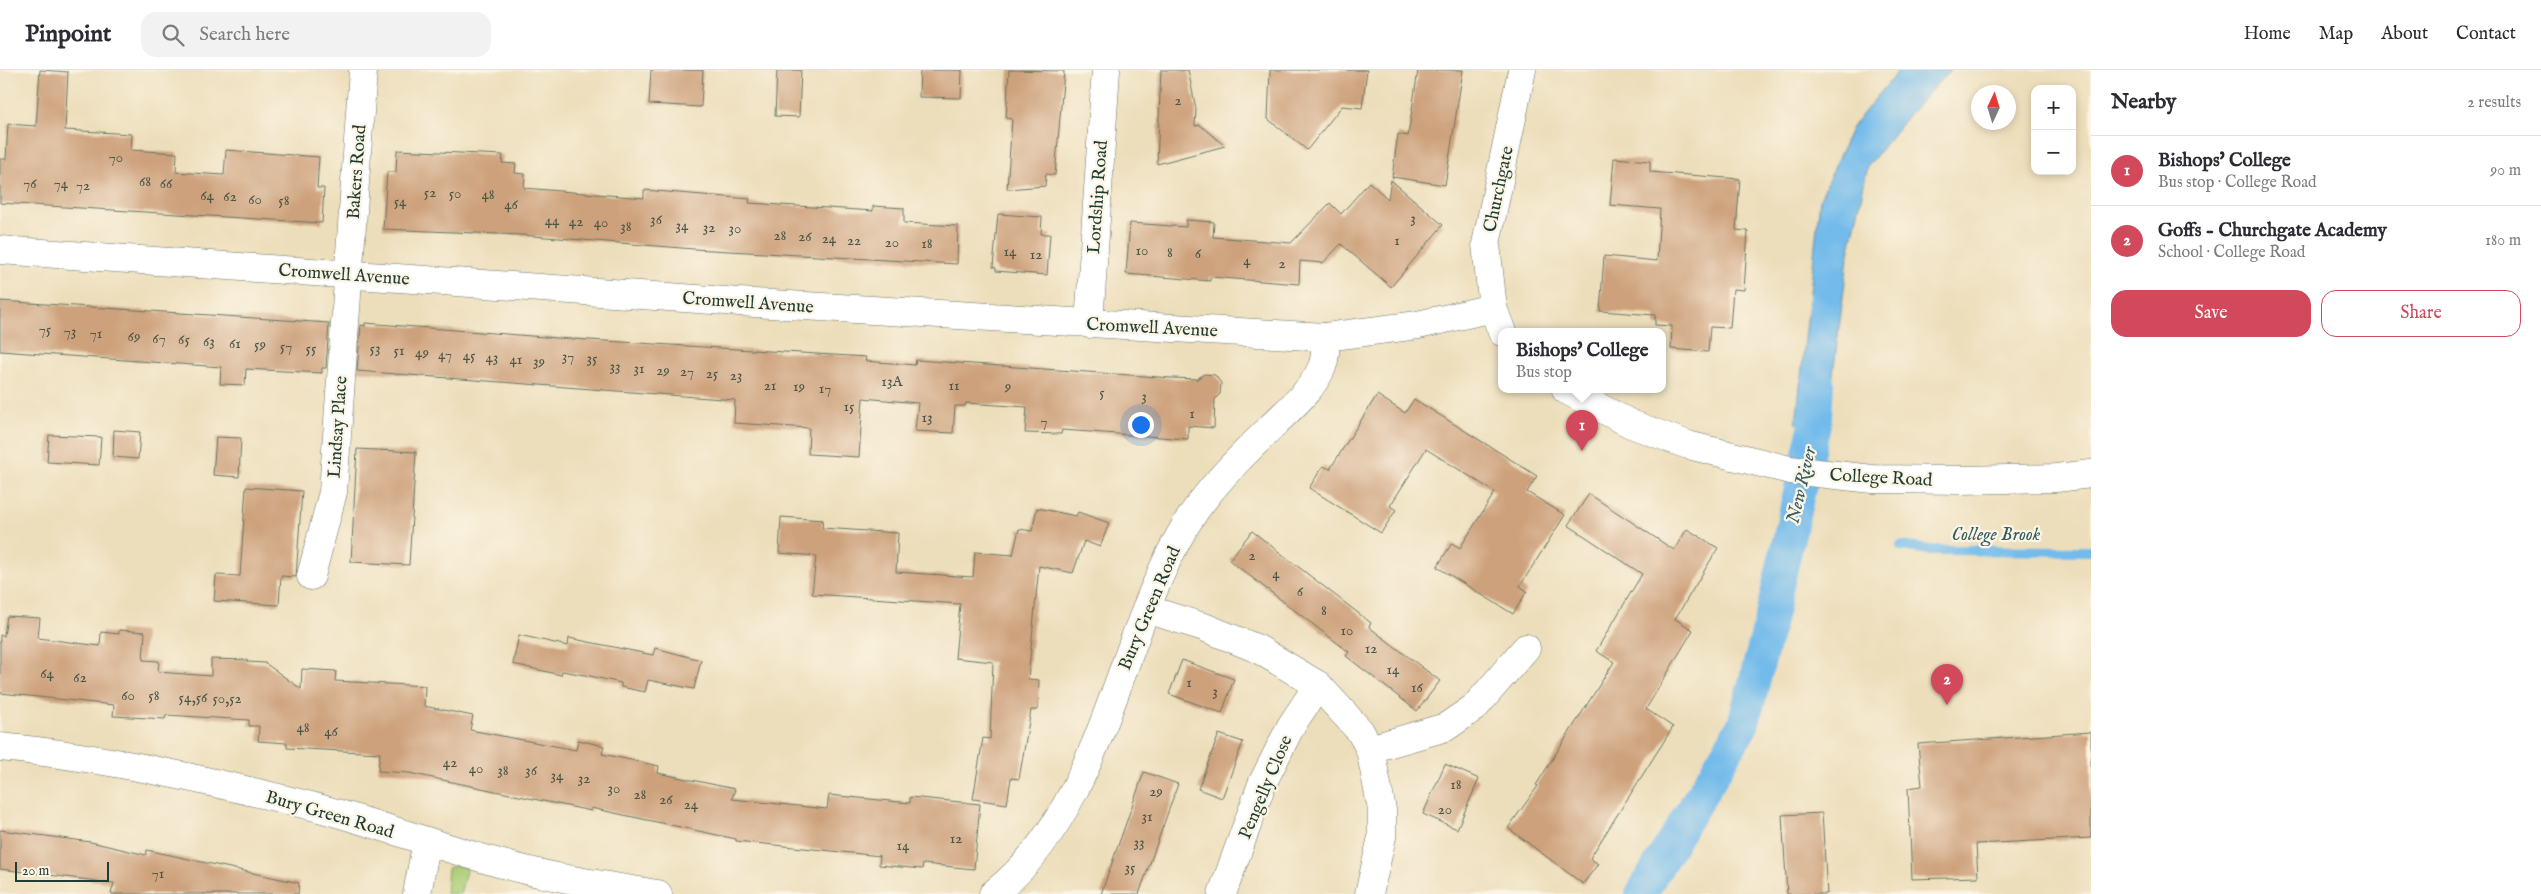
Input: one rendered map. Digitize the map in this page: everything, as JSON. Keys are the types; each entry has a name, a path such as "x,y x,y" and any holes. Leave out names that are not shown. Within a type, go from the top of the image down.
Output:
{"street":[{"name":"Bakers Road","path":"349,275 363,70"},
{"name":"Lordship Road","path":"1089,324 1106,70"},
{"name":"Churchgate","path":"1498,320 1486,244 1522,70"},
{"name":"Cromwell Avenue","path":"0,250 754,304 1325,337 1418,325 1498,320"},
{"name":"Lindsay Place","path":"311,576 333,492 349,275"},
{"name":"Bury Green Road","path":"993,894 1010,880 1032,857 1051,829 1071,793 1092,749 1146,609 1179,536 1197,508 1235,462 1307,392 1322,366 1325,337"},
{"name":"College Road","path":"1572,393 1631,424 1688,445 1790,470 1829,476 1992,480 2056,478 2091,474"},
{"path":"1146,609 1204,627 1258,649 1318,686 1360,731 1370,749 1382,810 1382,837 1369,894"},
{"path":"1370,749 1446,727 1475,707 1526,648"},
{"name":"Pengelly Close","path":"1222,894 1262,784 1291,726 1318,686"},
{"name":"Bury Green Road","path":"0,747 98,760 183,776 316,808 509,866 567,880 658,894"},
{"path":"417,894 424,856 429,842"}],"green space":[{"path":"456,866 467,867 460,894 446,894 448,868"}],"water":[{"path":"1899,70 1950,70 1910,113 1868,166 1848,258 1826,429 1796,423 1820,199 1852,127"}],"building":[{"path":"40,70 68,72 65,130 132,134 131,150 177,153 176,172 224,175 226,150 319,157 317,188 324,188 322,223 0,203 0,159 6,159 8,124 36,126"},
{"path":"651,70 703,70 701,107 649,104"},
{"path":"777,70 801,70 799,117 775,116"},
{"path":"920,70 962,70 961,98 919,97"},
{"path":"1009,70 1064,71 1055,175 1046,174 1045,186 1007,189 1012,119 1006,118"},
{"path":"1161,70 1188,70 1196,109 1195,126 1200,125 1225,146 1157,164"},
{"path":"1270,70 1367,70 1362,108 1342,106 1307,150 1268,119"},
{"path":"1418,70 1463,70 1445,185 1392,177 1398,134 1408,136"},
{"path":"397,150 503,155 502,163 516,164 515,173 525,174 524,188 644,198 644,190 750,199 749,203 873,211 873,206 904,208 904,223 958,226 957,264 694,249 521,235 383,229 387,172 396,172"},
{"path":"1614,158 1650,161 1650,172 1740,179 1736,230 1748,231 1744,290 1733,289 1730,328 1710,327 1708,352 1671,349 1672,326 1655,325 1655,315 1600,311 1604,256 1657,261 1660,209 1610,205"},
{"path":"1391,180 1443,225 1391,287 1341,244 1323,263 1300,261 1299,284 1210,277 1210,281 1126,274 1130,223 1186,227 1186,220 1214,222 1213,237 1291,243 1330,203 1341,214 1369,182 1388,199"},
{"path":"998,214 1042,217 1041,234 1050,234 1047,275 996,271 996,268 993,267"},
{"path":"0,301 329,323 326,368 322,368 322,373 246,369 245,385 220,384 221,367 0,351"},
{"path":"365,323 557,338 866,357 865,361 915,365 916,360 1197,379 1204,374 1215,375 1221,383 1220,394 1215,399 1214,428 1188,426 1188,439 1062,430 1061,434 1025,433 1027,407 966,403 965,406 955,406 953,433 915,431 918,403 863,398 859,457 808,454 809,428 734,423 735,400 357,371 361,325 365,326"},
{"path":"1377,395 1405,413 1414,399 1537,476 1527,492 1565,515 1520,586 1527,591 1513,614 1437,567 1452,543 1460,548 1495,492 1426,449 1390,506 1396,510 1381,533 1309,488 1323,466 1330,469"},
{"path":"114,430 140,432 138,459 113,457"},
{"path":"49,435 101,437 99,465 47,462"},
{"path":"216,437 241,438 239,477 213,475"},
{"path":"357,449 416,452 409,565 351,562"},
{"path":"246,487 302,491 296,577 281,576 279,605 214,601 216,575 240,576"},
{"path":"1589,494 1674,550 1687,529 1718,548 1675,619 1693,630 1646,709 1673,727 1590,858 1598,864 1583,884 1508,828 1538,786 1536,785 1614,662 1596,651 1642,574 1568,525"},
{"path":"1037,508 1076,516 1078,512 1109,523 1100,547 1084,541 1073,573 1039,566 1028,679 1039,680 1038,710 1031,710 1019,779 1011,778 1007,804 973,799 983,738 990,739 993,662 955,658 960,604 812,594 816,556 779,553 781,517 823,520 822,528 898,533 896,572 973,577 975,552 1013,555 1019,529 1032,531"},
{"path":"1252,531 1371,623 1369,627 1440,681 1417,711 1346,656 1349,652 1229,560"},
{"path":"7,616 40,618 38,638 100,646 101,632 119,634 119,630 145,632 143,660 159,661 158,672 211,676 211,659 247,660 247,662 265,663 301,689 302,669 336,671 335,681 425,686 424,706 473,716 470,730 576,750 578,740 604,746 602,754 659,766 658,773 735,789 732,799 827,809 829,795 910,803 910,797 980,804 974,869 923,864 922,869 879,865 880,856 736,841 736,839 591,808 591,811 409,773 378,771 380,753 287,748 287,743 258,741 259,726 249,726 249,720 166,715 165,719 113,716 114,705 0,693 0,635 4,636"},
{"path":"519,635 568,646 569,638 653,655 655,648 701,660 694,689 648,680 645,692 621,687 621,683 590,676 562,671 561,675 513,664"},
{"path":"1182,660 1234,679 1222,713 1169,694"},
{"path":"2091,732 2091,838 1976,844 1978,877 1912,879 1908,788 1922,786 1918,744"},
{"path":"1219,734 1243,742 1222,798 1198,789"},
{"path":"1445,764 1479,779 1457,829 1423,814"},
{"path":"1144,772 1178,784 1139,894 1101,894"},
{"path":"1822,813 1827,894 1787,894 1782,815"},
{"path":"0,830 91,842 146,855 147,850 299,883 298,894 111,894 114,883 0,869"}],"waterway":[{"name":"New River","path":"1641,894 1743,725 1768,629 1816,419 1818,382"},
{"name":"College Brook","path":"1901,546 1930,550 2091,551"}],"place":[{"name":"Bishops' College","path":"1582,451"},
{"name":"Goffs - Churchgate Academy","path":"1947,705"}]}
